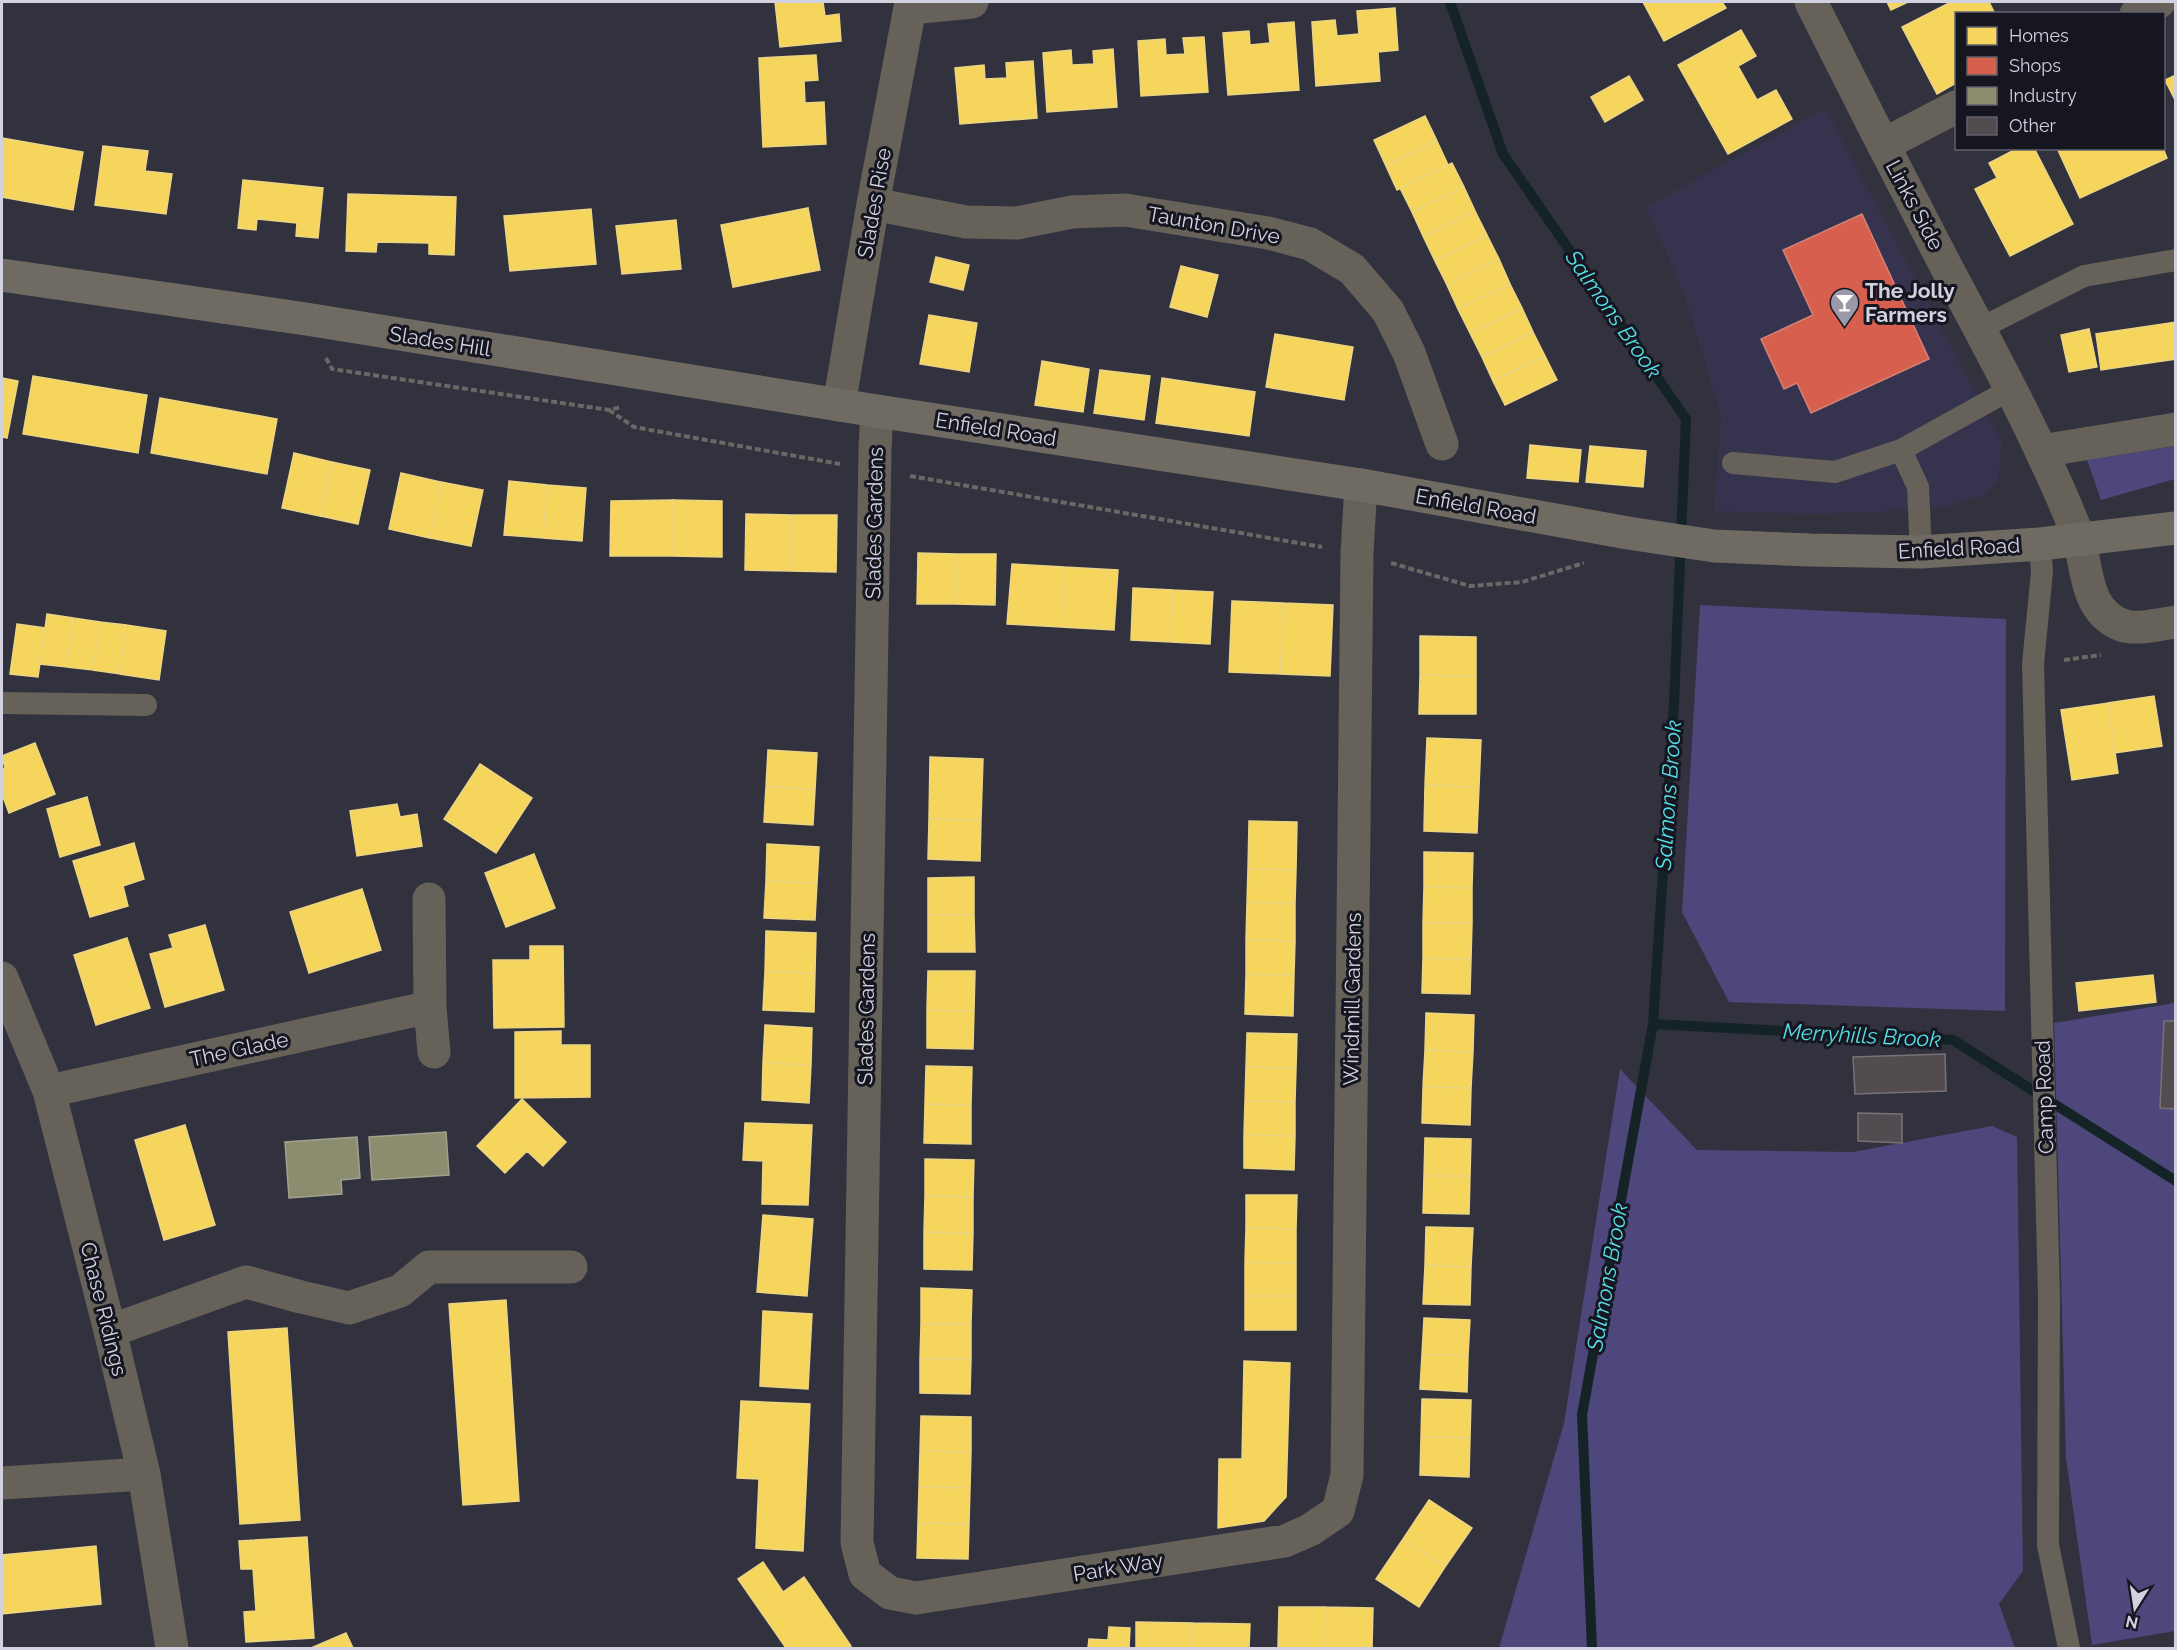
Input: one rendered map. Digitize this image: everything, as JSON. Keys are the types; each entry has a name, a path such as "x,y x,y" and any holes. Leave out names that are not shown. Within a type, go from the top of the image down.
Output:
{"main road":[{"name":"Slades Hill","path":"2,275 306,319 877,411"},
{"name":"Enfield Road","path":"877,411 1361,485 1628,533 1714,546 1921,552 2040,544 2175,528"}],"street":[{"path":"911,4 972,2"},
{"name":"Links Side","path":"1811,2 2011,389 2062,496 2079,540"},
{"path":"2140,12 2159,2"},
{"name":"Slades Rise","path":"839,405 873,204 911,4"},
{"path":"1883,145 1955,108"},
{"name":"Taunton Drive","path":"873,204 966,222 1017,223 1072,213 1125,210 1268,233 1310,244 1352,269 1388,311 1409,353 1442,444"},
{"name":"Slades Gardens","path":"877,411 857,1543 865,1574 890,1593"},
{"path":"2041,451 2175,429"},
{"name":"Windmill Gardens","path":"1338,1511 1347,1475 1356,553 1361,485"},
{"path":"2079,540 2087,577 2099,608 2115,624 2133,628 2175,622"},
{"path":"429,899 430,1007 434,1052"},
{"name":"Chase Ridings","path":"2,978 48,1091 110,1331 144,1474 172,1648"},
{"name":"The Glade","path":"48,1091 430,1007"},
{"path":"110,1331 246,1282 349,1308 400,1291 429,1267 572,1267"},
{"path":"2,1484 144,1474"},
{"name":"Park Way","path":"890,1593 916,1598 1285,1541 1310,1530 1338,1511"}],"lane":[{"path":"1979,329 2084,276 2175,260"},
{"path":"1733,463 1835,472 1901,450 2011,389"},
{"path":"1901,450 1918,487 1921,552"},
{"name":"Camp Road","path":"2040,544 2042,572 2033,664 2049,1296 2048,1545 2069,1648"},
{"path":"2,703 146,705"}],"path":[{"path":"306,319 332,369 609,410 634,427 1356,553 1470,585 1522,582 1591,561"},
{"path":"2033,664 2103,655"}],"shaded area":[{"path":"1825,108 2002,443 1998,480 1983,495 1949,506 1896,511 1816,514 1714,511 1721,416 1685,296 1646,207"},
{"path":"2175,446 2175,479 2101,500 2087,460"},
{"path":"1700,605 2006,619 2005,1011 1729,1002 1682,912"},
{"path":"2175,1003 2175,1631 2092,1645 2066,1458 2054,1023"},
{"path":"1620,1069 1697,1150 1853,1152 1992,1126 2017,1137 2023,1571 1999,1604 2015,1648 1499,1648 1564,1423"}],"building: Homes":[{"path":"775,2 823,2 825,16 839,14 841,41 780,47"},
{"path":"1643,2 1722,2 1726,8 1664,41"},
{"path":"1887,2 1908,2 1891,10"},
{"path":"1951,2 1989,2 1994,12 1955,12 1955,84 1937,94 1902,27"},
{"path":"1395,8 1398,50 1378,52 1380,81 1316,86 1312,22 1335,20 1337,36 1359,34 1357,11"},
{"path":"1294,22 1299,90 1228,95 1223,33 1249,31 1250,45 1270,43 1268,24"},
{"path":"1741,30 1756,56 1738,66 1757,100 1776,90 1792,119 1728,154 1678,65"},
{"path":"1204,37 1208,92 1141,96 1138,41 1165,39 1166,55 1185,54 1183,38"},
{"path":"1113,49 1117,107 1047,112 1043,53 1071,50 1072,65 1094,64 1093,51"},
{"path":"816,55 818,80 804,81 805,103 824,102 826,144 763,147 759,58"},
{"path":"1033,61 1037,118 960,124 955,68 984,65 985,79 1007,78 1006,63"},
{"path":"2176,75 2176,102 2165,80"},
{"path":"1629,76 1643,100 1605,122 1591,97"},
{"path":"1425,116 1437,141 1386,166 1374,140"},
{"path":"2,138 83,152 73,210 2,197"},
{"path":"1437,141 1448,165 1397,190 1386,166"},
{"path":"103,146 148,151 145,171 172,174 166,214 95,205"},
{"path":"2014,150 2035,150 2073,224 2010,256 1975,189 1997,178 1989,163"},
{"path":"2058,150 2164,150 2167,158 2080,198"},
{"path":"1452,163 1464,187 1412,212 1400,188"},
{"path":"243,180 323,188 318,238 296,236 297,223 257,219 256,230 238,228"},
{"path":"1464,187 1475,211 1423,236 1412,212"},
{"path":"348,194 456,197 454,255 429,254 429,243 377,242 376,252 346,251"},
{"path":"808,208 820,270 733,287 721,225"},
{"path":"591,209 596,264 510,271 504,216"},
{"path":"1475,211 1487,235 1435,261 1423,236"},
{"path":"676,220 681,269 622,274 616,226"},
{"path":"1487,235 1499,259 1447,285 1435,261"},
{"path":"936,257 969,265 963,290 930,282"},
{"path":"1499,259 1510,284 1458,309 1447,285"},
{"path":"1181,266 1218,275 1207,317 1170,307"},
{"path":"1510,284 1522,308 1470,333 1458,309"},
{"path":"1522,308 1533,332 1482,357 1470,333"},
{"path":"929,315 977,323 969,372 920,364"},
{"path":"2176,322 2176,359 2101,370 2096,334"},
{"path":"2089,329 2097,367 2069,372 2061,335"},
{"path":"1533,332 1545,356 1493,381 1482,357"},
{"path":"1275,334 1353,347 1344,400 1266,387"},
{"path":"1545,356 1557,380 1505,405 1493,381"},
{"path":"1042,361 1089,369 1083,412 1035,405"},
{"path":"1100,370 1150,376 1144,420 1094,413"},
{"path":"33,376 147,395 138,453 23,434"},
{"path":"2,378 18,381 7,438 2,437"},
{"path":"1162,378 1255,392 1249,436 1156,423"},
{"path":"160,398 277,419 267,474 151,453"},
{"path":"1530,445 1581,450 1578,482 1527,478"},
{"path":"1590,446 1646,451 1643,487 1586,482"},
{"path":"294,453 332,462 320,516 282,508"},
{"path":"332,462 370,470 358,524 320,516"},
{"path":"401,473 441,482 430,538 389,529"},
{"path":"509,481 547,485 543,538 504,535"},
{"path":"441,482 483,490 471,546 430,538"},
{"path":"547,485 586,488 582,541 543,538"},
{"path":"673,500 673,556 610,556 611,501"},
{"path":"673,500 722,501 722,557 673,556"},
{"path":"746,514 791,515 790,571 745,570"},
{"path":"791,515 837,515 836,572 790,571"},
{"path":"918,553 957,554 956,604 917,604"},
{"path":"957,554 996,554 995,605 956,604"},
{"path":"1012,564 1064,567 1061,627 1007,624"},
{"path":"1064,567 1118,570 1114,630 1061,627"},
{"path":"1133,588 1173,590 1171,642 1131,640"},
{"path":"1173,590 1213,592 1210,644 1171,642"},
{"path":"1232,601 1283,603 1280,674 1229,672"},
{"path":"1283,603 1333,605 1330,676 1280,674"},
{"path":"47,614 73,618 67,667 40,664"},
{"path":"73,618 100,622 93,670 67,667"},
{"path":"100,622 126,625 120,674 93,670"},
{"path":"17,624 45,628 38,677 10,674"},
{"path":"126,625 166,631 159,680 120,674"},
{"path":"1420,636 1476,637 1476,676 1420,675"},
{"path":"1420,675 1476,676 1476,714 1419,714"},
{"path":"2154,696 2162,746 2115,753 2108,703"},
{"path":"2108,703 2118,773 2072,780 2061,710"},
{"path":"1427,738 1481,740 1479,787 1425,785"},
{"path":"35,743 55,794 9,813 2,794 2,769 5,768 2,756"},
{"path":"768,750 817,753 815,790 766,786"},
{"path":"930,757 983,759 981,820 929,819"},
{"path":"480,764 532,798 496,853 444,819"},
{"path":"1425,785 1479,787 1477,833 1424,831"},
{"path":"766,786 815,790 813,825 764,822"},
{"path":"87,797 100,845 60,857 47,809"},
{"path":"397,804 400,817 417,814 422,846 357,856 350,811"},
{"path":"929,819 981,820 980,861 928,859"},
{"path":"1249,821 1297,822 1296,870 1248,869"},
{"path":"134,843 144,879 123,886 128,906 90,917 73,861"},
{"path":"767,844 819,847 817,883 766,881"},
{"path":"1424,852 1473,853 1472,888 1424,887"},
{"path":"534,854 555,908 506,927 485,873"},
{"path":"1248,869 1296,870 1295,904 1247,902"},
{"path":"974,877 974,915 928,915 928,878"},
{"path":"766,881 817,883 815,920 764,918"},
{"path":"1424,887 1472,888 1472,923 1423,923"},
{"path":"362,889 381,950 309,973 290,912"},
{"path":"1247,902 1295,904 1295,941 1246,940"},
{"path":"928,915 974,915 975,952 928,952"},
{"path":"1423,923 1472,923 1471,959 1423,958"},
{"path":"205,925 224,990 165,1007 150,954 173,948 169,935"},
{"path":"766,931 816,933 815,973 765,971"},
{"path":"127,938 150,1008 96,1025 74,955"},
{"path":"1246,940 1295,941 1294,975 1246,974"},
{"path":"530,946 563,946 564,1027 494,1028 493,960 530,960"},
{"path":"1423,958 1471,959 1470,994 1422,993"},
{"path":"765,971 815,973 814,1012 763,1010"},
{"path":"928,971 975,971 974,1011 927,1010"},
{"path":"1246,974 1294,975 1293,1016 1245,1014"},
{"path":"2153,975 2156,1002 2079,1011 2076,983"},
{"path":"927,1010 974,1011 973,1049 927,1048"},
{"path":"1426,1013 1474,1015 1473,1052 1425,1050"},
{"path":"765,1025 812,1028 811,1065 763,1063"},
{"path":"561,1031 561,1045 590,1045 590,1097 515,1098 515,1032"},
{"path":"1247,1033 1297,1034 1296,1068 1246,1067"},
{"path":"1425,1050 1473,1052 1471,1088 1423,1087"},
{"path":"763,1063 811,1065 809,1103 762,1100"},
{"path":"926,1066 972,1067 971,1105 925,1104"},
{"path":"1246,1067 1296,1068 1295,1102 1245,1101"},
{"path":"1423,1087 1471,1088 1470,1125 1422,1123"},
{"path":"522,1099 566,1142 543,1166 527,1151 505,1173 477,1146"},
{"path":"1245,1101 1295,1102 1295,1136 1244,1135"},
{"path":"925,1104 971,1105 971,1144 924,1143"},
{"path":"745,1123 812,1125 808,1205 762,1204 763,1161 743,1160"},
{"path":"185,1125 215,1225 164,1240 135,1140"},
{"path":"1244,1135 1295,1136 1294,1170 1244,1168"},
{"path":"1425,1138 1471,1139 1470,1176 1424,1176"},
{"path":"925,1159 974,1160 973,1197 925,1196"},
{"path":"1424,1176 1470,1176 1469,1214 1423,1213"},
{"path":"1246,1195 1297,1195 1296,1229 1246,1228"},
{"path":"925,1196 973,1197 973,1233 924,1232"},
{"path":"763,1215 813,1219 807,1296 757,1292"},
{"path":"1426,1227 1473,1228 1471,1267 1425,1265"},
{"path":"1246,1228 1296,1229 1296,1263 1245,1262"},
{"path":"924,1232 973,1233 972,1270 924,1269"},
{"path":"1245,1262 1296,1263 1296,1296 1245,1296"},
{"path":"1425,1265 1471,1267 1470,1305 1423,1304"},
{"path":"921,1288 972,1290 971,1324 921,1324"},
{"path":"1245,1296 1296,1296 1296,1330 1245,1330"},
{"path":"506,1300 519,1501 463,1505 449,1304"},
{"path":"763,1311 812,1314 808,1389 760,1386"},
{"path":"1424,1318 1470,1320 1468,1356 1422,1354"},
{"path":"921,1324 971,1324 971,1359 920,1359"},
{"path":"287,1328 300,1520 240,1524 228,1332"},
{"path":"1422,1354 1468,1356 1467,1392 1420,1389"},
{"path":"920,1359 971,1359 970,1394 920,1393"},
{"path":"1244,1361 1290,1363 1286,1497 1264,1521 1218,1528 1219,1459 1242,1459"},
{"path":"1422,1399 1471,1400 1470,1438 1421,1437"},
{"path":"741,1401 810,1404 803,1551 756,1548 759,1479 737,1478"},
{"path":"921,1416 971,1417 971,1452 920,1451"},
{"path":"1421,1437 1470,1438 1469,1477 1420,1475"},
{"path":"920,1451 971,1452 970,1488 919,1487"},
{"path":"919,1487 970,1488 969,1524 918,1523"},
{"path":"1429,1500 1472,1528 1445,1567 1403,1539"},
{"path":"918,1523 969,1524 968,1559 917,1558"},
{"path":"307,1537 314,1638 246,1642 244,1612 256,1611 253,1569 241,1569 239,1541"},
{"path":"1403,1539 1445,1567 1419,1607 1376,1579"},
{"path":"96,1546 101,1604 2,1614 2,1555"},
{"path":"763,1562 783,1592 804,1577 851,1646 847,1648 786,1648 738,1579"},
{"path":"1279,1607 1326,1607 1325,1648 1278,1648"},
{"path":"1326,1607 1373,1608 1372,1648 1325,1648"},
{"path":"1136,1622 1193,1623 1193,1648 1136,1648"},
{"path":"1193,1623 1250,1624 1249,1648 1193,1648"},
{"path":"1109,1627 1130,1628 1129,1648 1088,1648 1089,1639 1108,1640"},
{"path":"346,1633 353,1648 311,1648"}],"building: Shops":[{"path":"1862,214 1929,359 1811,413 1797,383 1784,389 1761,339 1813,315 1783,250"}],"building: Industry":[{"path":"446,1132 449,1175 372,1180 369,1137"},
{"path":"357,1137 360,1178 341,1180 342,1194 289,1198 285,1142"}],"building: Other":[{"path":"2164,1021 2176,1021 2176,1109 2160,1108"},
{"path":"1945,1054 1946,1091 1855,1094 1853,1057"},
{"path":"1858,1113 1902,1114 1902,1143 1858,1141"}],"waterway":[{"name":"Salmons Brook","path":"1450,2 1503,154 1686,419 1674,703 1653,1024 1582,1415 1592,1648"},
{"name":"Merryhills Brook","path":"1653,1024 1953,1040 2176,1181"}],"place":[{"name":"The Jolly Farmers","path":"1844,328"}]}
